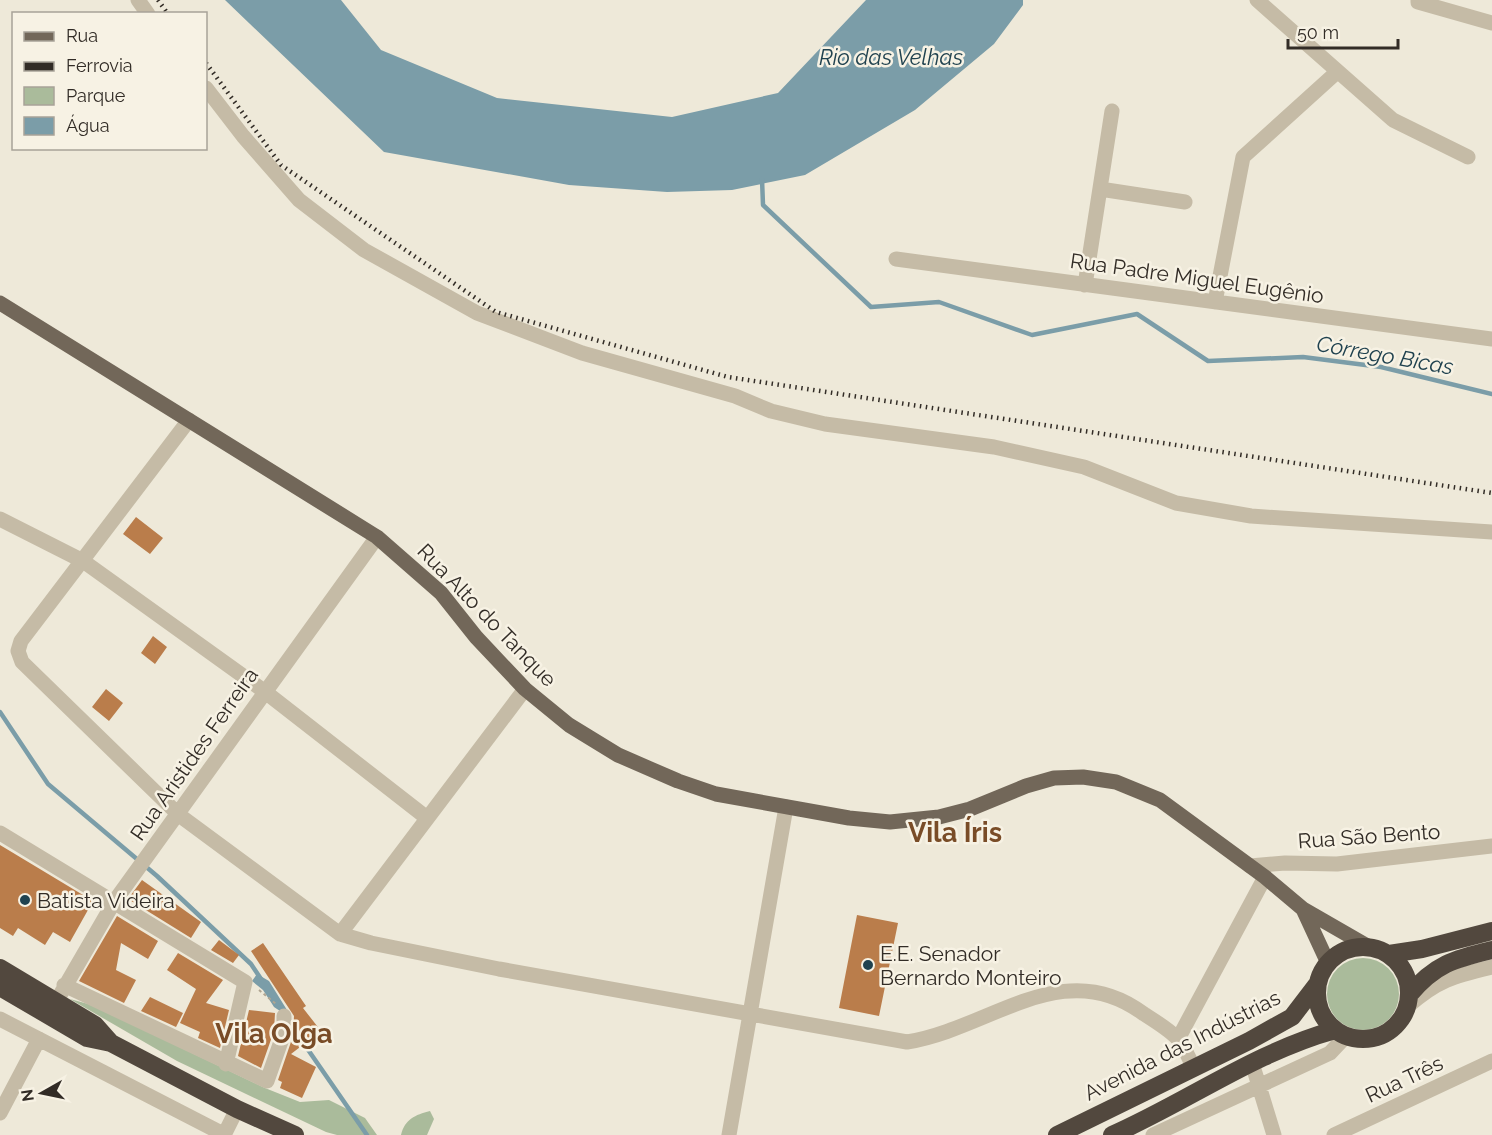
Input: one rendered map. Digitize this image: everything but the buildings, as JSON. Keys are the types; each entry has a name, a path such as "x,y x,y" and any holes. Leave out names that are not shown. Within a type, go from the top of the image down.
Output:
{"highway":[{"path":"1341,1033 1324,1017 1318,1000 1318,983 1328,963 1346,950 1369,947 1389,954 1422,949 1492,931"},
{"path":"1112,1135 1299,1041 1341,1033 1365,1039 1383,1035 1398,1023 1408,1001 1426,974 1457,959 1492,950"},
{"path":"1389,954 1404,972 1408,1001"},
{"path":"0,968 95,1025 111,1043"},
{"name":"Avenida das Indústrias","path":"1057,1135 1075,1131 1193,1066 1249,1041 1292,1017 1318,983"},
{"path":"0,987 87,1038 111,1043 237,1109 295,1135"}],"main road":[{"name":"Rua Alto do Tanque","path":"0,303 377,537 441,593 476,638 525,690 569,725 618,755 678,781 717,794 849,818 890,822 939,817 970,809 1045,781 1083,777 1116,782 1160,800 1265,877 1303,909 1369,947"},
{"name":"Rua Alto do Tanque","path":"1303,909 1328,963"}],"street":[{"path":"1257,0 1393,120 1468,157"},
{"path":"1418,0 1418,2 1492,23"},
{"path":"1215,302 1243,157 1337,72"},
{"path":"207,89 243,136 299,200 364,250 477,313 582,353 735,396 771,411 825,424 994,447 1084,466 1176,503 1251,516 1492,532"},
{"path":"1084,285 1112,111"},
{"path":"1100,189 1185,202"},
{"name":"Rua Padre Miguel Eugênio","path":"896,260 1492,339"},
{"path":"189,420 21,641 18,651 22,662 179,815 340,934 371,943 487,966 907,1042 936,1038 1039,995 1072,989 1101,991 1136,1007 1178,1039 1193,1066"},
{"path":"0,519 82,561 264,691 426,818"},
{"name":"Rua Aristides Ferreira","path":"56,1002 114,902 179,815 264,691 377,537"},
{"path":"340,934 525,690"},
{"path":"729,1135 786,807"},
{"path":"0,833 251,986 226,1064"},
{"name":"Rua São Bento","path":"1250,866 1285,862 1364,862 1492,846"},
{"path":"1178,1039 1265,877"},
{"path":"1408,1001 1428,988 1457,976 1492,967"},
{"path":"64,985 226,1064 267,1081 284,1033 284,1016"},
{"path":"0,1019 224,1135 237,1109"},
{"path":"1153,1135 1330,1053 1341,1033"},
{"path":"0,1113 39,1039"},
{"name":"Rua Três","path":"1334,1135 1492,1061"},
{"path":"1252,1063 1274,1135"}],"path":[{"path":"251,986 281,1008 284,1016"}],"green space":[{"path":"1363,958 1383,964 1393,974 1399,994 1393,1014 1383,1024 1363,1030 1343,1024 1333,1014 1327,994 1333,974 1343,964"},
{"path":"70,999 92,1005 265,1088 300,1102 329,1100 365,1118 377,1135 337,1135 326,1132 177,1061"},
{"path":"430,1111 434,1119 427,1135 401,1135 411,1118"}],"water":[{"name":"Rio das Velhas","path":"225,0 341,0 381,50 497,98 672,117 778,93 866,0 1023,0 1023,5 994,44 915,110 805,175 732,190 667,192 569,185 384,152"},
{"path":"257,974 269,981 287,1010 283,1013 274,1007 263,990 252,981"}],"waterway":[{"name":"Córrego Bicas","path":"762,179 763,205 871,307 939,302 1032,335 1137,314 1208,361 1303,357 1381,367 1492,394"},
{"path":"0,712 48,784 157,876 251,964 261,979"},
{"path":"302,1041 367,1135"}],"railway":[{"path":"158,0 167,12"},
{"path":"207,64 281,165 496,312 728,377 1492,493"}],"place":[{"name":"Batista Videira","path":"25,900"},
{"name":"E.E. Senador Bernardo Monteiro","path":"868,965"}],"district":[{"name":"Vila Íris","path":"955,832"},
{"name":"Vila Olga","path":"274,1033"}]}
